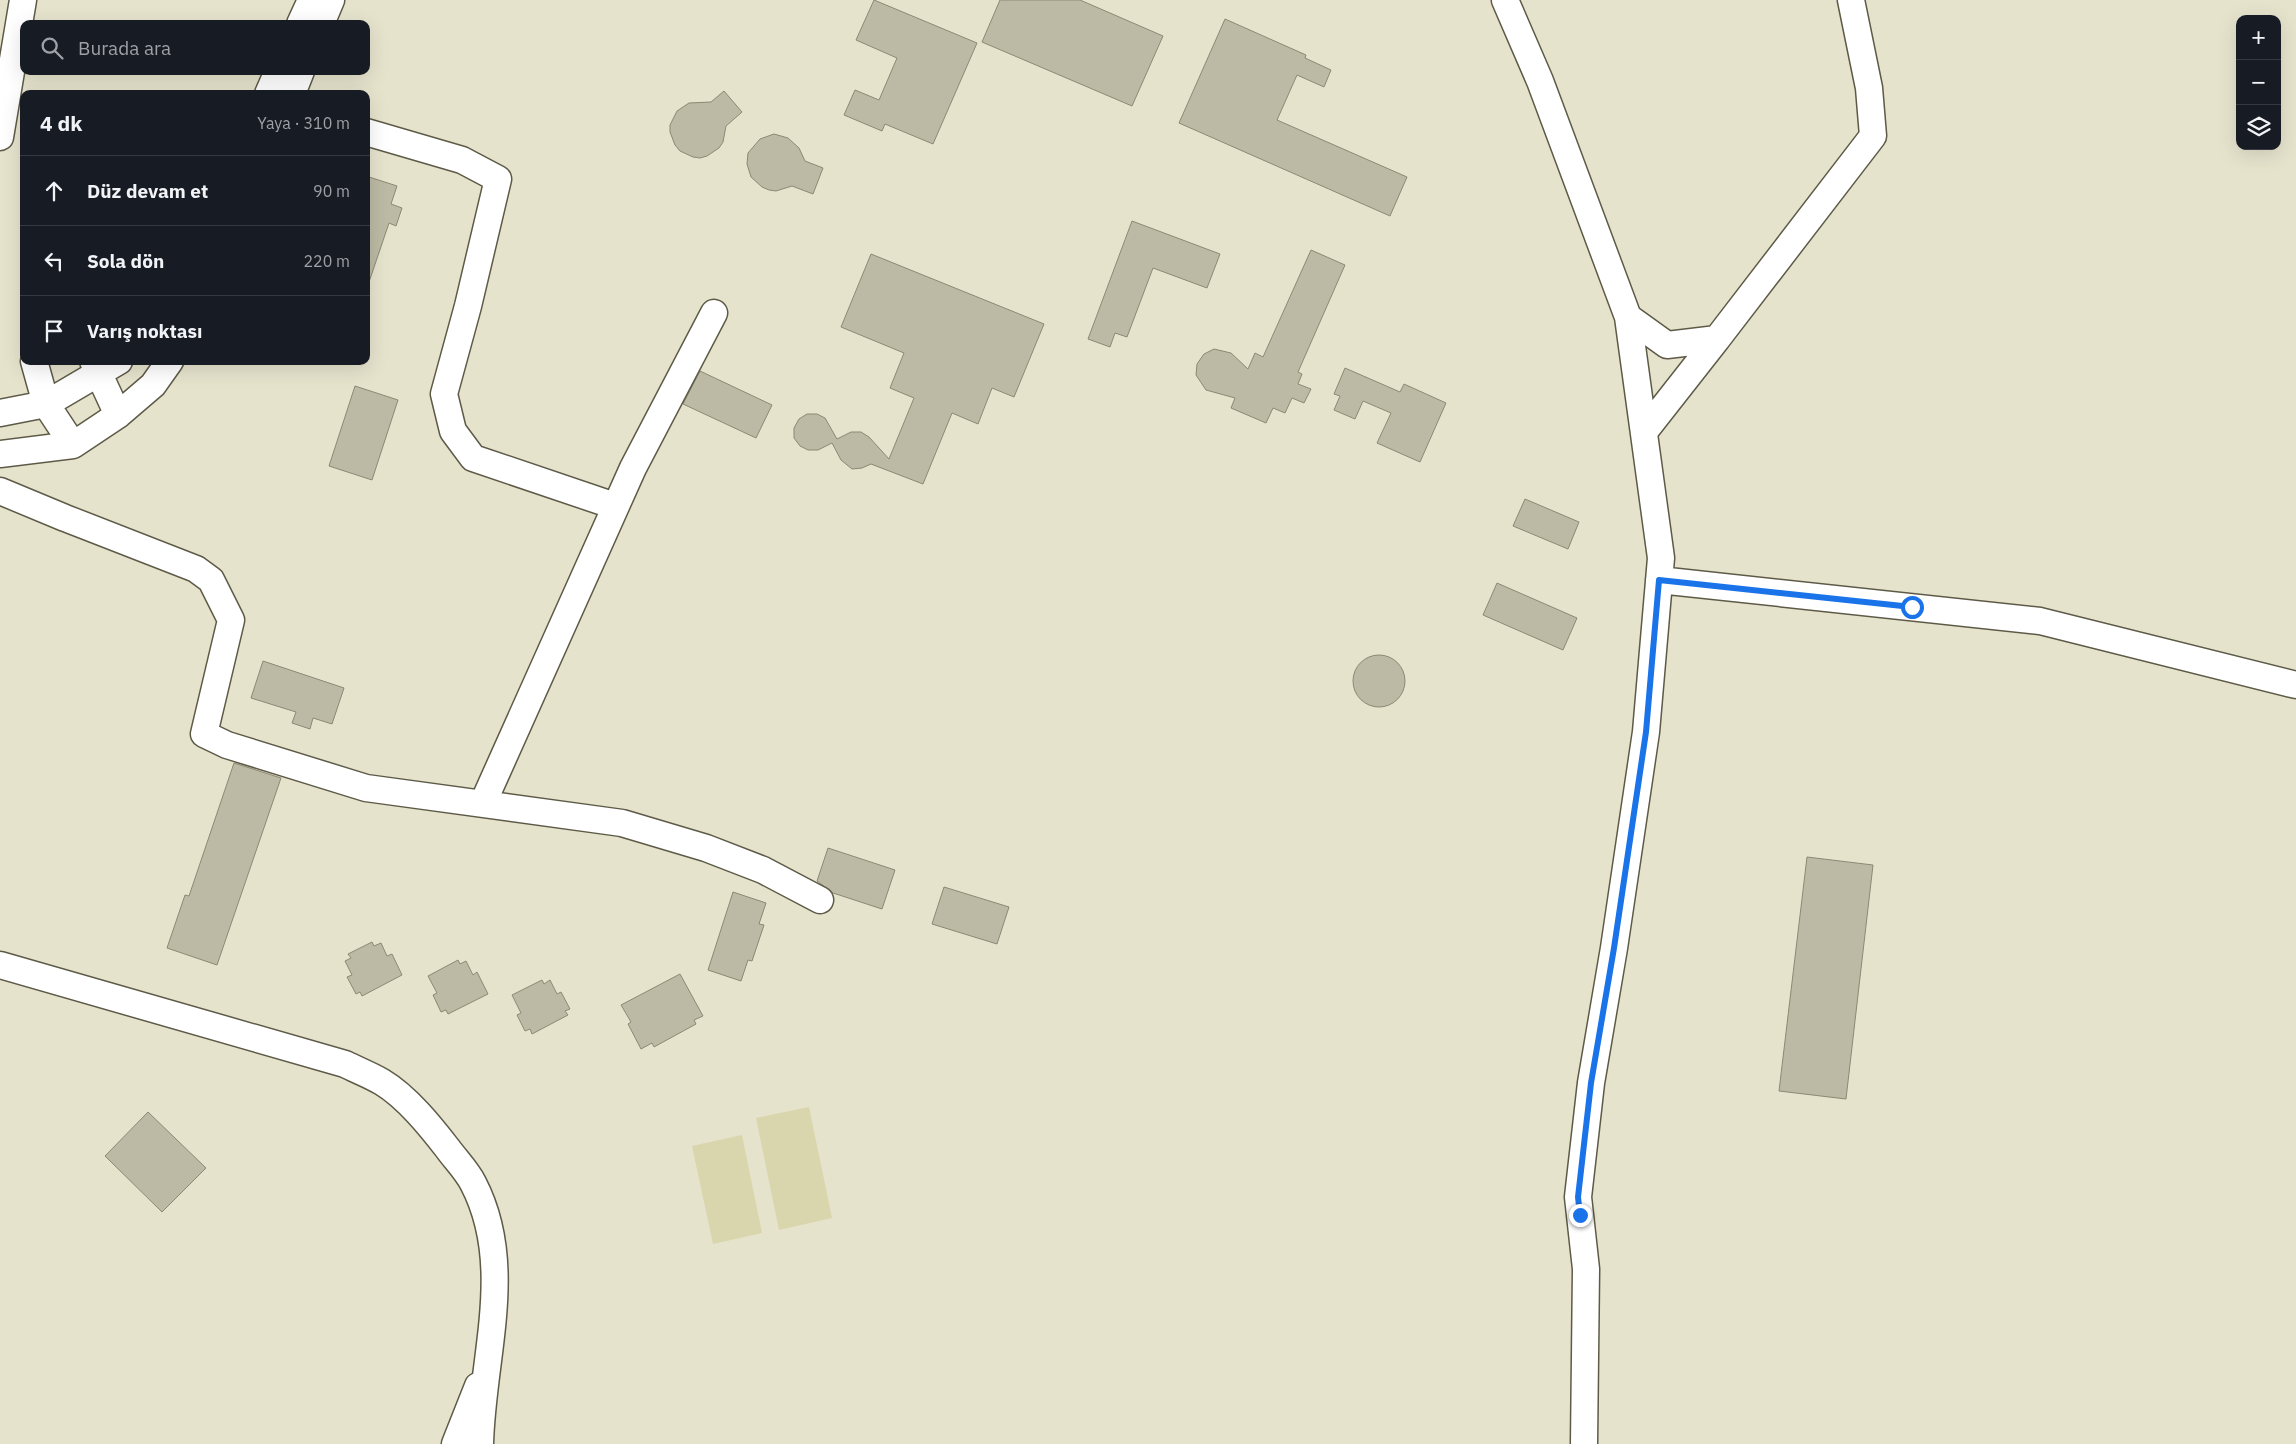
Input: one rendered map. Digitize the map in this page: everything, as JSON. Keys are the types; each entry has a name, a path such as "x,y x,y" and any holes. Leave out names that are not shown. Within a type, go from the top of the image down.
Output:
{"street":[{"path":"0,137 23,0"},
{"path":"302,20 311,0"},
{"path":"323,20 331,0"},
{"path":"1505,0 1540,81 1628,317 1661,558 1646,732 1614,948 1591,1083 1578,1197 1586,1269 1584,1444"},
{"path":"1644,432 1873,136 1869,88 1852,0"},
{"path":"270,90 276,75"},
{"path":"294,90 299,75"},
{"path":"370,133 462,160 498,179 468,306 444,394 453,431 473,458 616,506"},
{"path":"483,802 632,468 714,313"},
{"path":"1628,317 1667,345 1717,339"},
{"path":"35,365 46,404 73,445"},
{"path":"0,413 46,404 103,365 118,415"},
{"path":"0,454 73,445 118,415 153,385 167,365"},
{"path":"0,491 196,569 211,580 231,620 204,734 227,745 366,788 483,802 622,823 706,848 763,870 820,900"},
{"path":"1659,580 2040,622 2296,685"},
{"path":"0,964 345,1064 383,1083 426,1120 472,1181 483,1204 490,1228 495,1278 493,1328 486,1368 480,1444"},
{"path":"455,1444 464,1416 486,1368"}],"shaded area":[{"path":"809,1107 832,1218 779,1230 756,1118"},
{"path":"742,1135 762,1233 713,1244 692,1146"}],"building":[{"path":"874,0 977,43 933,144 885,124 882,131 844,115 855,90 879,100 897,58 856,40"},
{"path":"1000,0 1080,0 1163,36 1132,106 982,42"},
{"path":"1225,19 1306,55 1305,58 1331,70 1324,87 1297,75 1277,120 1407,177 1390,216 1179,123"},
{"path":"724,91 742,112 726,126 723,142 719,148 700,158 680,151 675,145 670,132 670,125 677,111 689,103 711,102"},
{"path":"774,134 788,138 799,148 805,161 823,168 813,194 792,186 776,191 769,190 762,187 751,177 747,164 748,153 760,139"},
{"path":"370,177 397,186 391,204 402,208 396,226 389,223 370,279"},
{"path":"1132,221 1220,254 1207,288 1153,268 1127,337 1115,333 1110,347 1088,339"},
{"path":"1311,250 1345,265 1298,372 1302,374 1298,384 1311,389 1304,403 1292,398 1285,413 1273,408 1266,423 1231,408 1235,398 1206,390 1196,375 1197,364 1204,354 1214,349 1231,353 1248,369 1255,353 1263,357"},
{"path":"871,254 1044,324 1014,397 992,388 978,424 952,413 923,484 871,464 862,468 852,469 841,460 832,443 818,450 808,450 800,446 794,438 794,428 799,419 807,414 817,414 825,418 837,439 851,432 861,432 869,437 889,459 914,398 890,388 904,353 841,327"},
{"path":"1345,368 1400,392 1404,384 1446,403 1420,462 1377,443 1391,413 1363,401 1355,419 1334,410 1340,396 1334,394"},
{"path":"700,371 772,405 756,438 683,404"},
{"path":"355,386 398,400 372,480 329,466"},
{"path":"1525,499 1579,522 1568,549 1513,526"},
{"path":"1497,583 1577,618 1563,650 1483,615"},
{"path":"1374,655 1384,655 1393,659 1401,667 1405,681 1401,695 1393,703 1384,707 1374,707 1365,703 1357,695 1353,686 1353,676 1357,667 1365,659"},
{"path":"263,661 344,688 332,724 313,718 310,729 292,723 296,712 251,698"},
{"path":"234,763 281,778 217,965 167,948 185,895 189,896"},
{"path":"828,848 895,870 882,909 833,893 817,881"},
{"path":"1807,857 1873,865 1846,1099 1779,1091"},
{"path":"944,887 1009,907 997,944 932,924"},
{"path":"733,892 766,903 759,924 764,925 752,961 748,960 741,981 708,970"},
{"path":"372,942 374,946 381,943 387,956 392,954 402,975 362,996 360,992 356,994 347,977 352,975 345,961 351,958 348,954"},
{"path":"458,960 460,964 466,961 473,975 477,972 488,994 448,1014 446,1010 441,1012 433,995 437,993 428,976"},
{"path":"680,974 703,1016 694,1020 696,1024 654,1047 652,1043 641,1049 628,1024 631,1022 621,1005"},
{"path":"542,980 544,984 550,980 557,994 561,992 570,1009 565,1011 568,1015 532,1034 530,1029 525,1031 517,1015 521,1013 512,995"},
{"path":"148,1112 206,1168 162,1212 105,1156"}],"route":[{"path":"1580,1215 1578,1197 1591,1083 1614,948 1646,732 1659,580 1912,607"}]}
